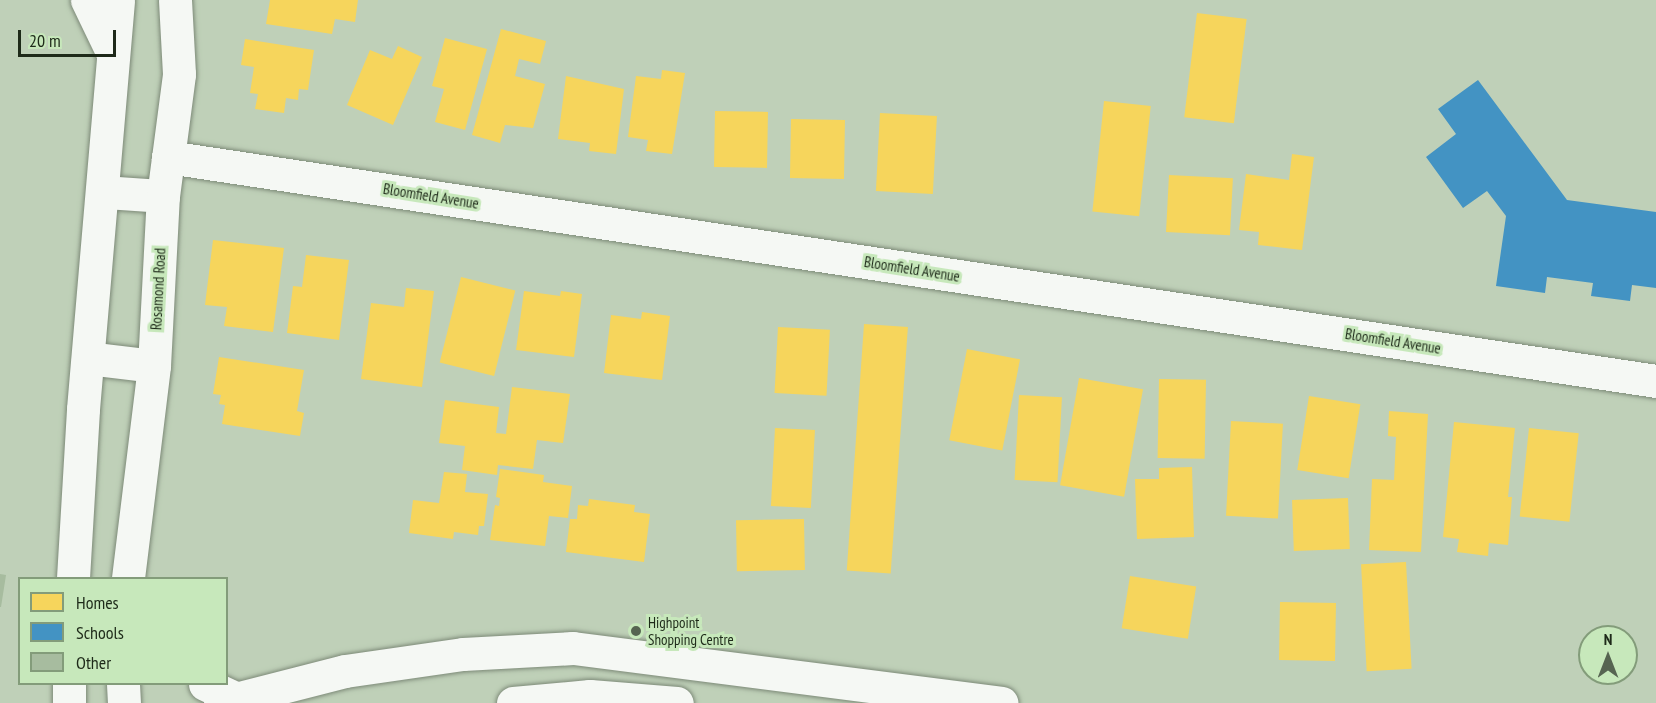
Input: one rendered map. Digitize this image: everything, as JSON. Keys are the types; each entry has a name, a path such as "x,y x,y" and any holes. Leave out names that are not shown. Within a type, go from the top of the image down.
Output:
{"street":[{"path":"87,0 112,52"},
{"path":"73,577 88,358 104,192 112,52 118,0"},
{"name":"Rosamond Road","path":"128,577 154,366 163,196 179,74 175,0"},
{"name":"Bloomfield Avenue","path":"168,157 1656,381"},
{"path":"104,192 163,196"},
{"path":"88,358 154,366"},
{"path":"139,494 151,577"},
{"path":"206,685 227,701 304,679 402,662 522,649 573,648 1001,703"},
{"path":"69,685 69,703"},
{"path":"123,685 124,703"},
{"path":"513,703 590,696 677,703"}],"building: Homes":[{"path":"270,0 358,0 355,22 335,19 332,34 266,24"},
{"path":"1197,13 1247,19 1234,123 1184,117"},
{"path":"501,29 546,41 540,64 519,59 515,76 545,84 533,128 505,125 500,143 472,135"},
{"path":"445,38 487,49 465,130 435,122 444,89 432,86"},
{"path":"245,39 314,50 308,90 299,89 298,100 286,98 284,113 255,109 258,94 250,93 254,67 241,65"},
{"path":"398,46 422,57 393,125 347,105 370,50 392,59"},
{"path":"662,70 685,73 672,154 646,151 648,140 628,137 636,76 661,79"},
{"path":"566,76 624,89 616,154 589,151 590,143 558,139"},
{"path":"1104,101 1151,106 1139,216 1092,211"},
{"path":"715,111 768,112 767,168 714,167"},
{"path":"880,113 937,116 933,194 876,191"},
{"path":"791,119 845,120 844,179 790,178"},
{"path":"1292,154 1314,157 1302,250 1258,245 1259,232 1239,230 1246,174 1289,180"},
{"path":"1169,175 1233,178 1230,235 1166,232"},
{"path":"213,240 284,248 273,332 224,326 227,307 205,305"},
{"path":"306,255 349,260 339,340 287,333 293,286 302,287"},
{"path":"461,277 515,291 494,376 440,362"},
{"path":"406,288 434,291 422,387 361,379 371,303 404,307"},
{"path":"524,291 560,296 561,291 582,294 574,357 516,350"},
{"path":"642,312 670,316 662,380 604,373 611,315 641,319"},
{"path":"864,324 908,327 891,573 847,570"},
{"path":"778,327 830,330 826,396 775,393"},
{"path":"967,349 1020,359 1002,451 949,440"},
{"path":"219,357 304,370 297,411 304,413 300,436 222,424 225,405 219,404 221,395 213,394"},
{"path":"1079,378 1143,389 1124,497 1060,485"},
{"path":"1159,379 1206,380 1205,459 1158,458"},
{"path":"512,387 570,394 563,443 537,440 533,469 498,465 497,475 462,470 465,446 439,443 445,400 499,407 496,433 506,434"},
{"path":"1019,395 1062,397 1057,482 1015,480"},
{"path":"1309,396 1360,404 1349,478 1297,470"},
{"path":"1389,411 1428,414 1421,552 1369,550 1372,479 1394,480 1396,437 1388,436"},
{"path":"1231,421 1283,424 1278,519 1226,516"},
{"path":"1454,422 1515,428 1508,497 1512,497 1508,545 1489,543 1488,556 1457,552 1459,539 1443,537"},
{"path":"775,428 815,430 811,508 771,506"},
{"path":"1529,428 1579,433 1569,522 1520,517"},
{"path":"1192,467 1194,537 1137,539 1135,479 1159,479 1159,468"},
{"path":"500,469 544,475 543,482 572,486 568,518 549,516 545,546 490,540 495,505 499,506 500,498 496,497"},
{"path":"444,472 467,474 465,492 488,494 484,526 479,526 478,535 454,532 453,539 409,533 413,500 439,503"},
{"path":"1348,498 1350,549 1294,551 1292,500"},
{"path":"589,499 635,505 634,512 650,514 644,562 566,552 570,519 577,519 578,505 588,506"},
{"path":"804,519 805,570 737,571 736,520"},
{"path":"1406,562 1412,669 1367,671 1361,564"},
{"path":"1130,576 1196,586 1188,639 1122,628"},
{"path":"1280,602 1336,603 1335,661 1279,660"}],"building: Schools":[{"path":"1478,80 1567,200 1656,212 1656,288 1632,285 1630,301 1591,296 1593,283 1547,277 1545,293 1496,286 1506,216 1487,191 1463,208 1426,157 1456,134 1438,109"}],"building: Other":[{"path":"0,574 6,575 1,607 0,607"}],"place":[{"name":"Highpoint Shopping Centre","path":"636,631"}]}
